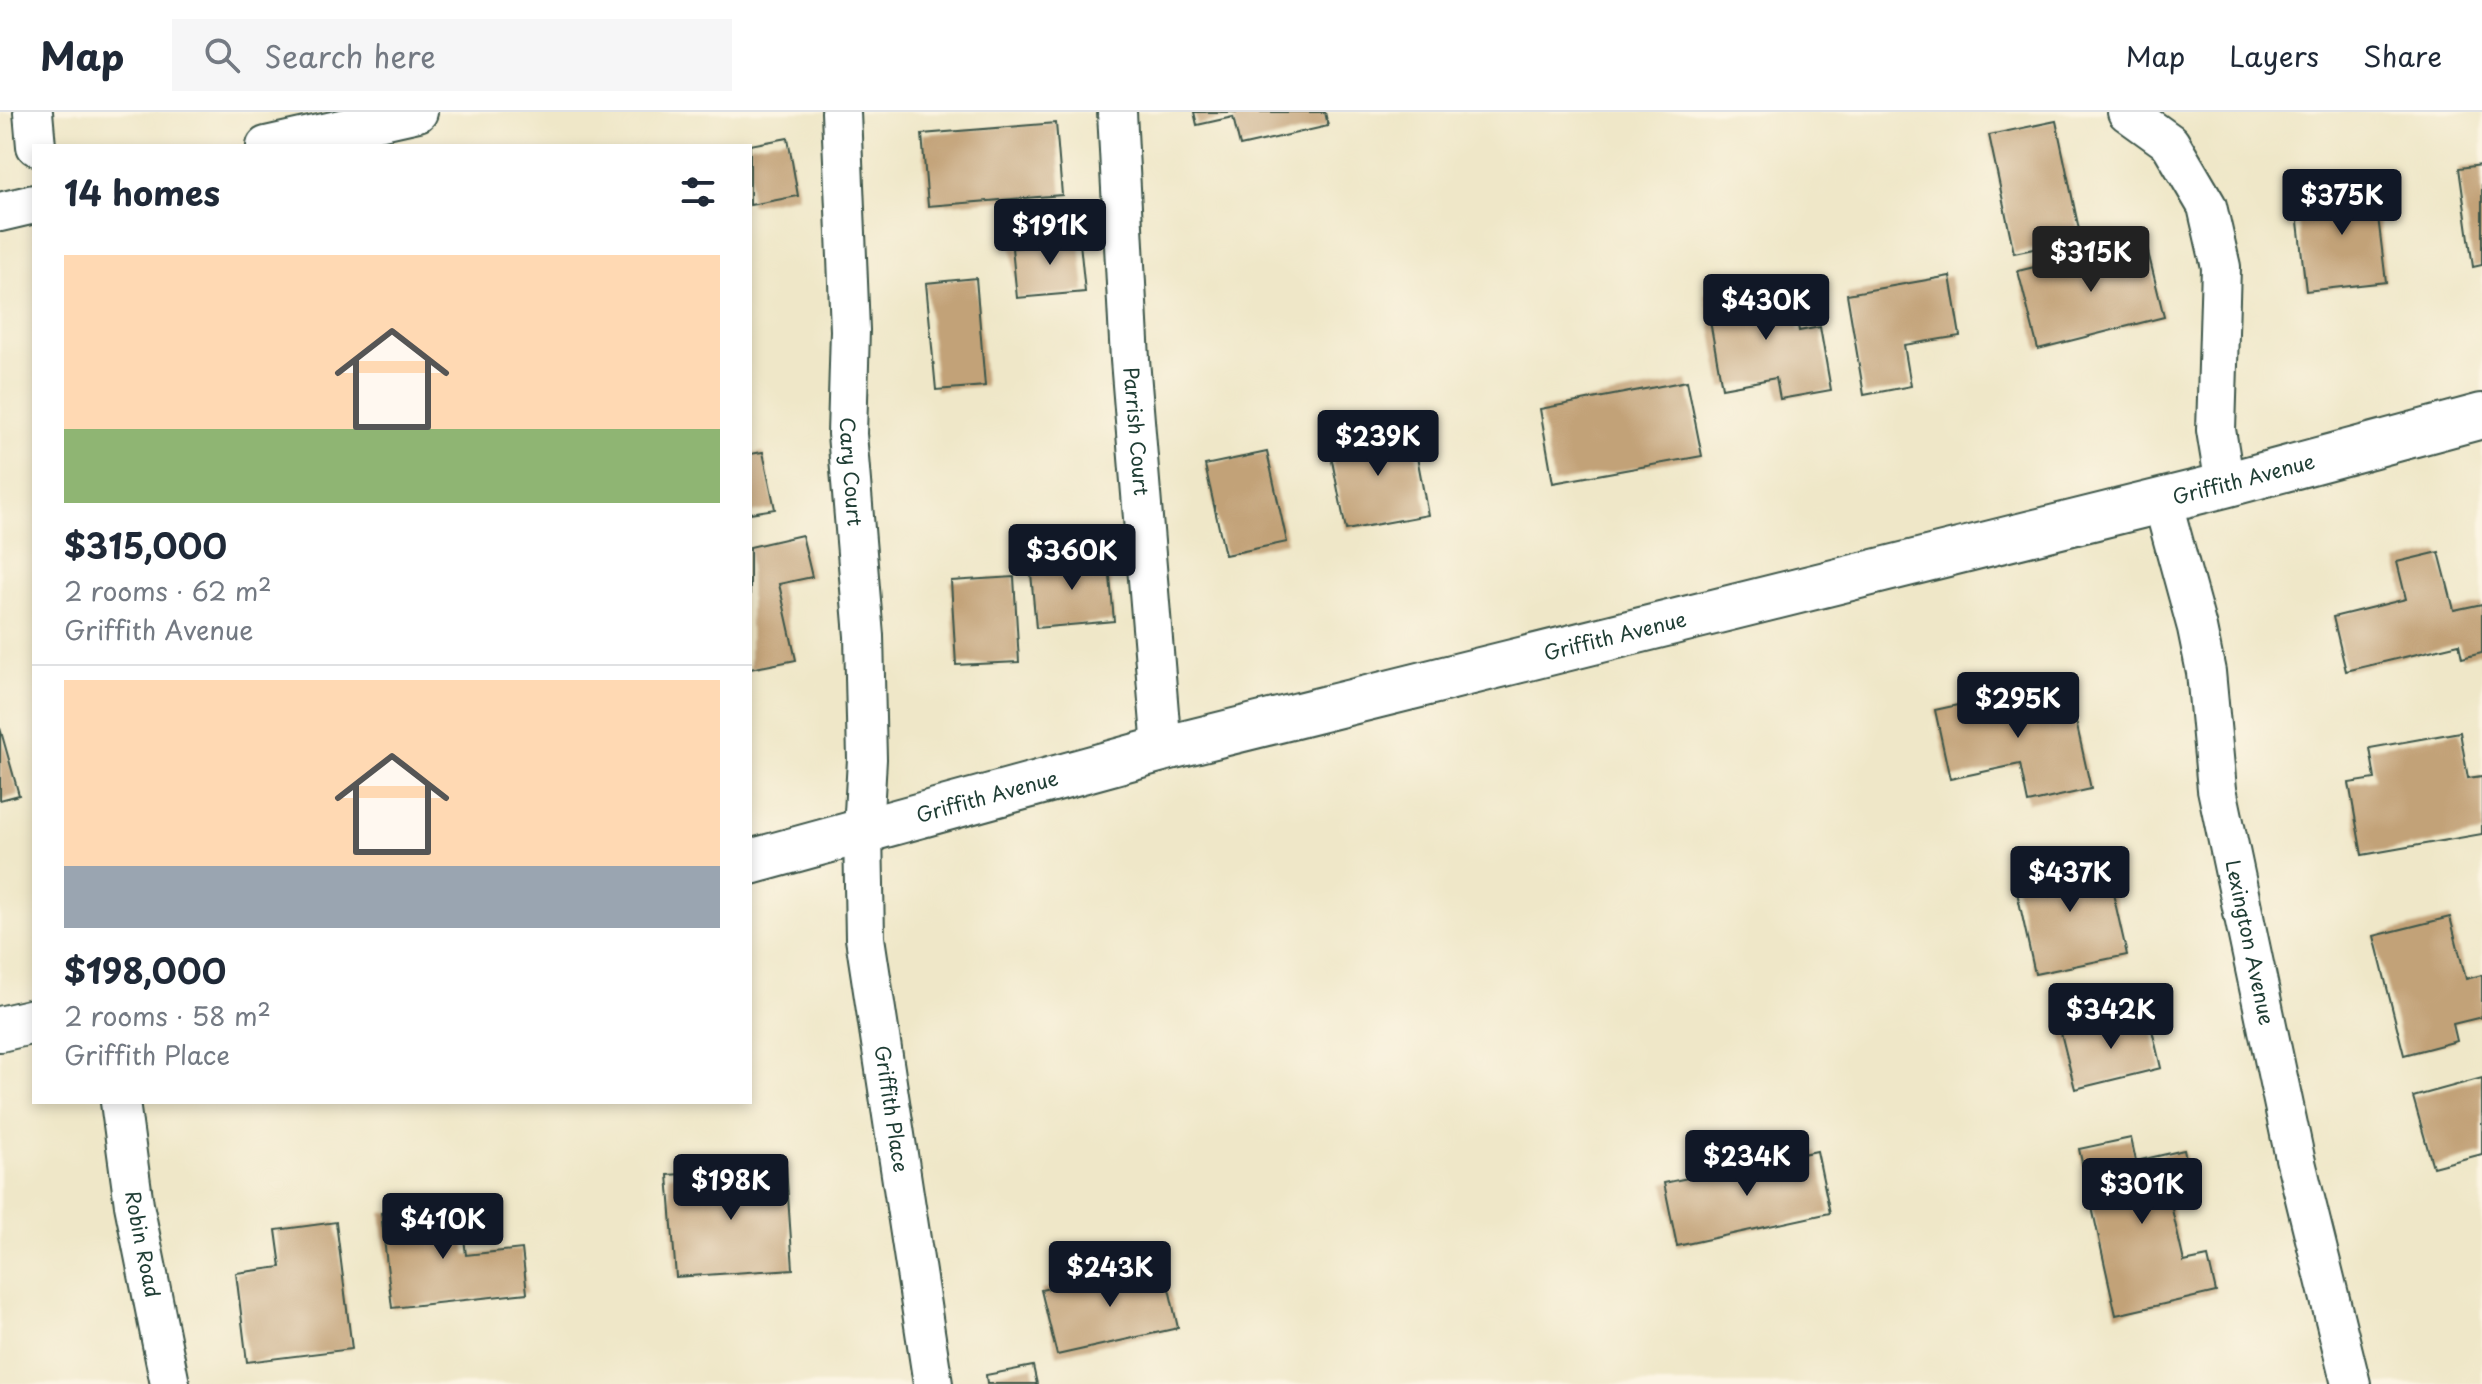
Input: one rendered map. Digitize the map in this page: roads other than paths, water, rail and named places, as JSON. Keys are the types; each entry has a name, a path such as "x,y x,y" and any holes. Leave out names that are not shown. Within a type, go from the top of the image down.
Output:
{"street":[{"path":"33,112 36,144"},
{"path":"275,144 418,112"},
{"name":"Cary Court","path":"841,112 850,330 847,434 864,636 867,759 863,831"},
{"name":"Parrish Court","path":"1117,112 1130,360 1162,749"},
{"path":"2127,112 2170,143 2207,206 2221,267 2216,430 2225,485"},
{"path":"0,212 32,204"},
{"name":"Griffith Avenue","path":"752,861 1162,749 2225,485 2482,416"},
{"name":"Lexington Avenue","path":"2162,500 2206,672 2217,789 2282,1097 2351,1384"},
{"name":"Griffith Place","path":"863,831 865,938 933,1384"},
{"path":"0,1029 32,1021"},
{"name":"Robin Road","path":"120,1104 134,1205 170,1384"}]}
